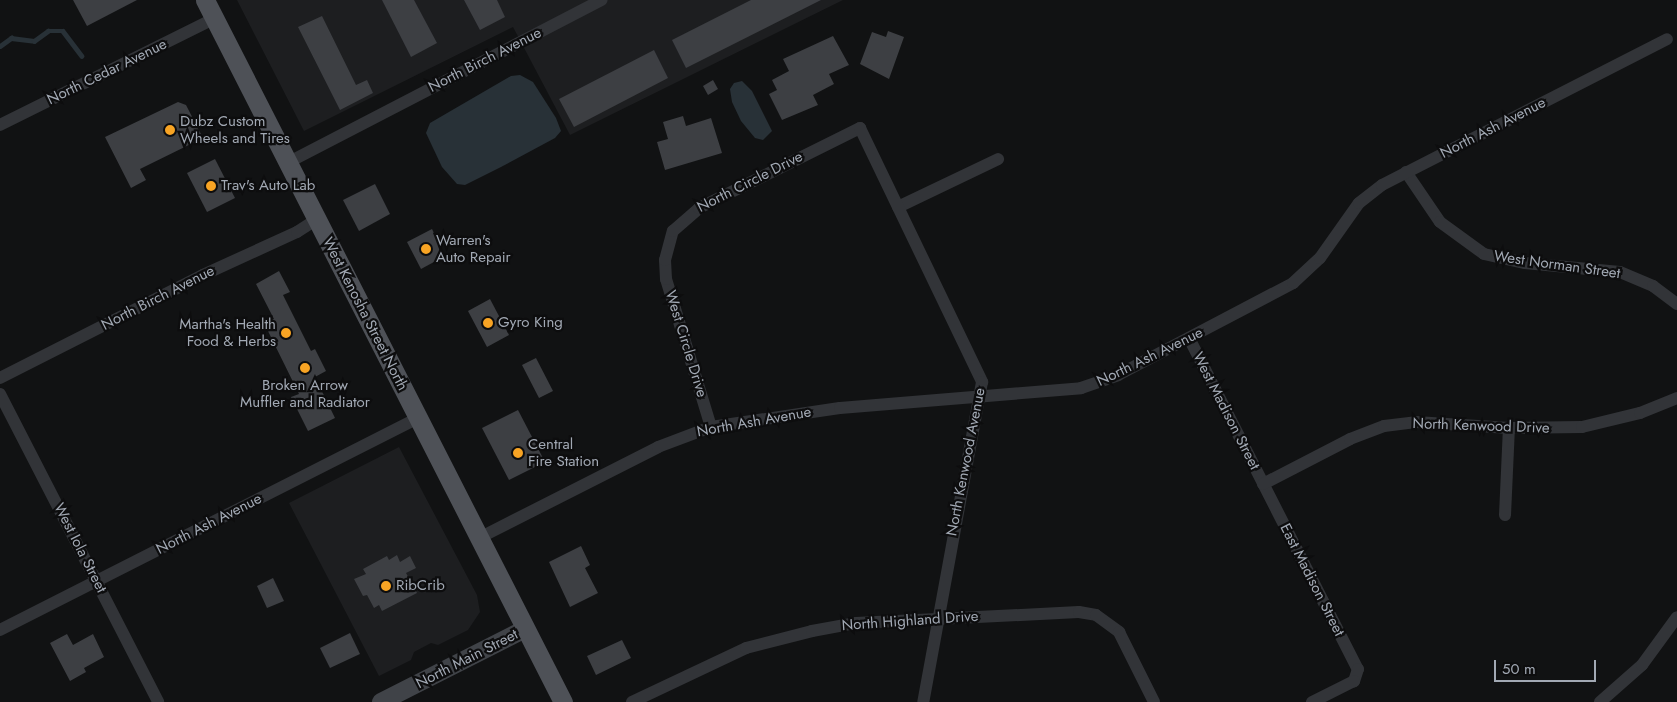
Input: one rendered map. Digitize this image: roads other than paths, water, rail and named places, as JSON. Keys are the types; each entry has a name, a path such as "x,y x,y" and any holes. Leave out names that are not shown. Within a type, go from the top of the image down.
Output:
{"main road":[{"name":"West Kenosha Street North","path":"205,0 563,702"},
{"name":"North Main Street","path":"381,702 525,629"}],"street":[{"name":"North Birch Avenue","path":"288,162 601,0"},
{"name":"North Cedar Avenue","path":"0,125 214,18"},
{"name":"North Ash Avenue","path":"479,538 679,438 711,427 779,415 1066,389 1096,384 1293,283 1320,258 1359,203 1406,172 1667,39"},
{"name":"North Kenwood Avenue","path":"860,128 979,370 982,382 922,702"},
{"name":"North Circle Drive","path":"665,260 673,231 690,213 860,128"},
{"path":"898,207 998,158"},
{"name":"West Norman Street","path":"1406,172 1440,222 1484,254 1525,263 1620,272 1654,286 1677,304"},
{"name":"North Birch Avenue","path":"0,378 203,275 296,232 317,219"},
{"name":"West Circle Drive","path":"665,260 666,278 711,427"},
{"name":"West Madison Street","path":"1188,338 1263,484"},
{"name":"West Iola Street","path":"0,394 158,702"},
{"name":"North Kenwood Drive","path":"1263,484 1350,439 1384,426 1416,422 1509,428 1582,427 1640,414 1676,402"},
{"name":"North Ash Avenue","path":"0,630 418,418"},
{"path":"1505,515 1509,428"},
{"name":"East Madison Street","path":"1263,484 1358,669 1358,676 1312,702"},
{"name":"North Highland Drive","path":"632,702 724,657 766,641 856,623 1054,612 1096,615 1119,632 1154,702"},
{"path":"1600,702 1642,665 1677,617"}],"waterway":[{"path":"0,46 11,38 34,41 48,31 63,31 82,56"}],"place":[{"name":"Dubz Custom Wheels and Tires","path":"170,130"},
{"name":"Trav's Auto Lab","path":"211,186"},
{"name":"Warren's Auto Repair","path":"426,249"},
{"name":"Gyro King","path":"488,323"},
{"name":"Martha's Health Food & Herbs","path":"286,333"},
{"name":"Broken Arrow Muffler and Radiator","path":"305,368"},
{"name":"Central Fire Station","path":"518,453"},
{"name":"RibCrib","path":"386,586"}]}
